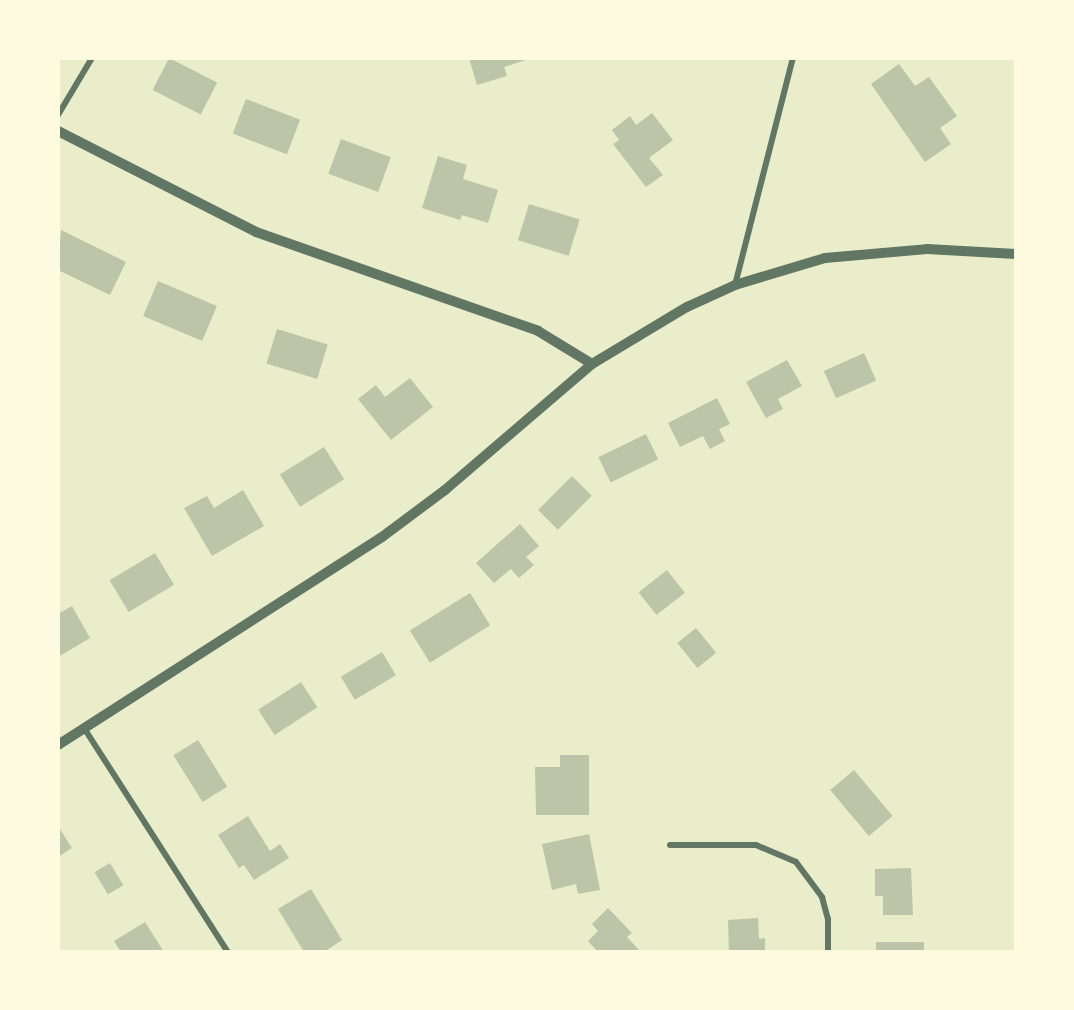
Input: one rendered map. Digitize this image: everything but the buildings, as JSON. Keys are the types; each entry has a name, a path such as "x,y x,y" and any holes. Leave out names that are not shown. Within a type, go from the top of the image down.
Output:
{"street":[{"path":"58,115 92,58"},
{"path":"735,285 793,58"},
{"path":"58,131 256,232 538,331 592,364"},
{"path":"58,745 382,537 445,490 592,364 640,333 735,285 825,258 876,250 927,249 1016,254"},
{"path":"84,728 228,951"},
{"path":"670,845 756,845 795,862 811,878 822,897 828,919 828,951"}]}
